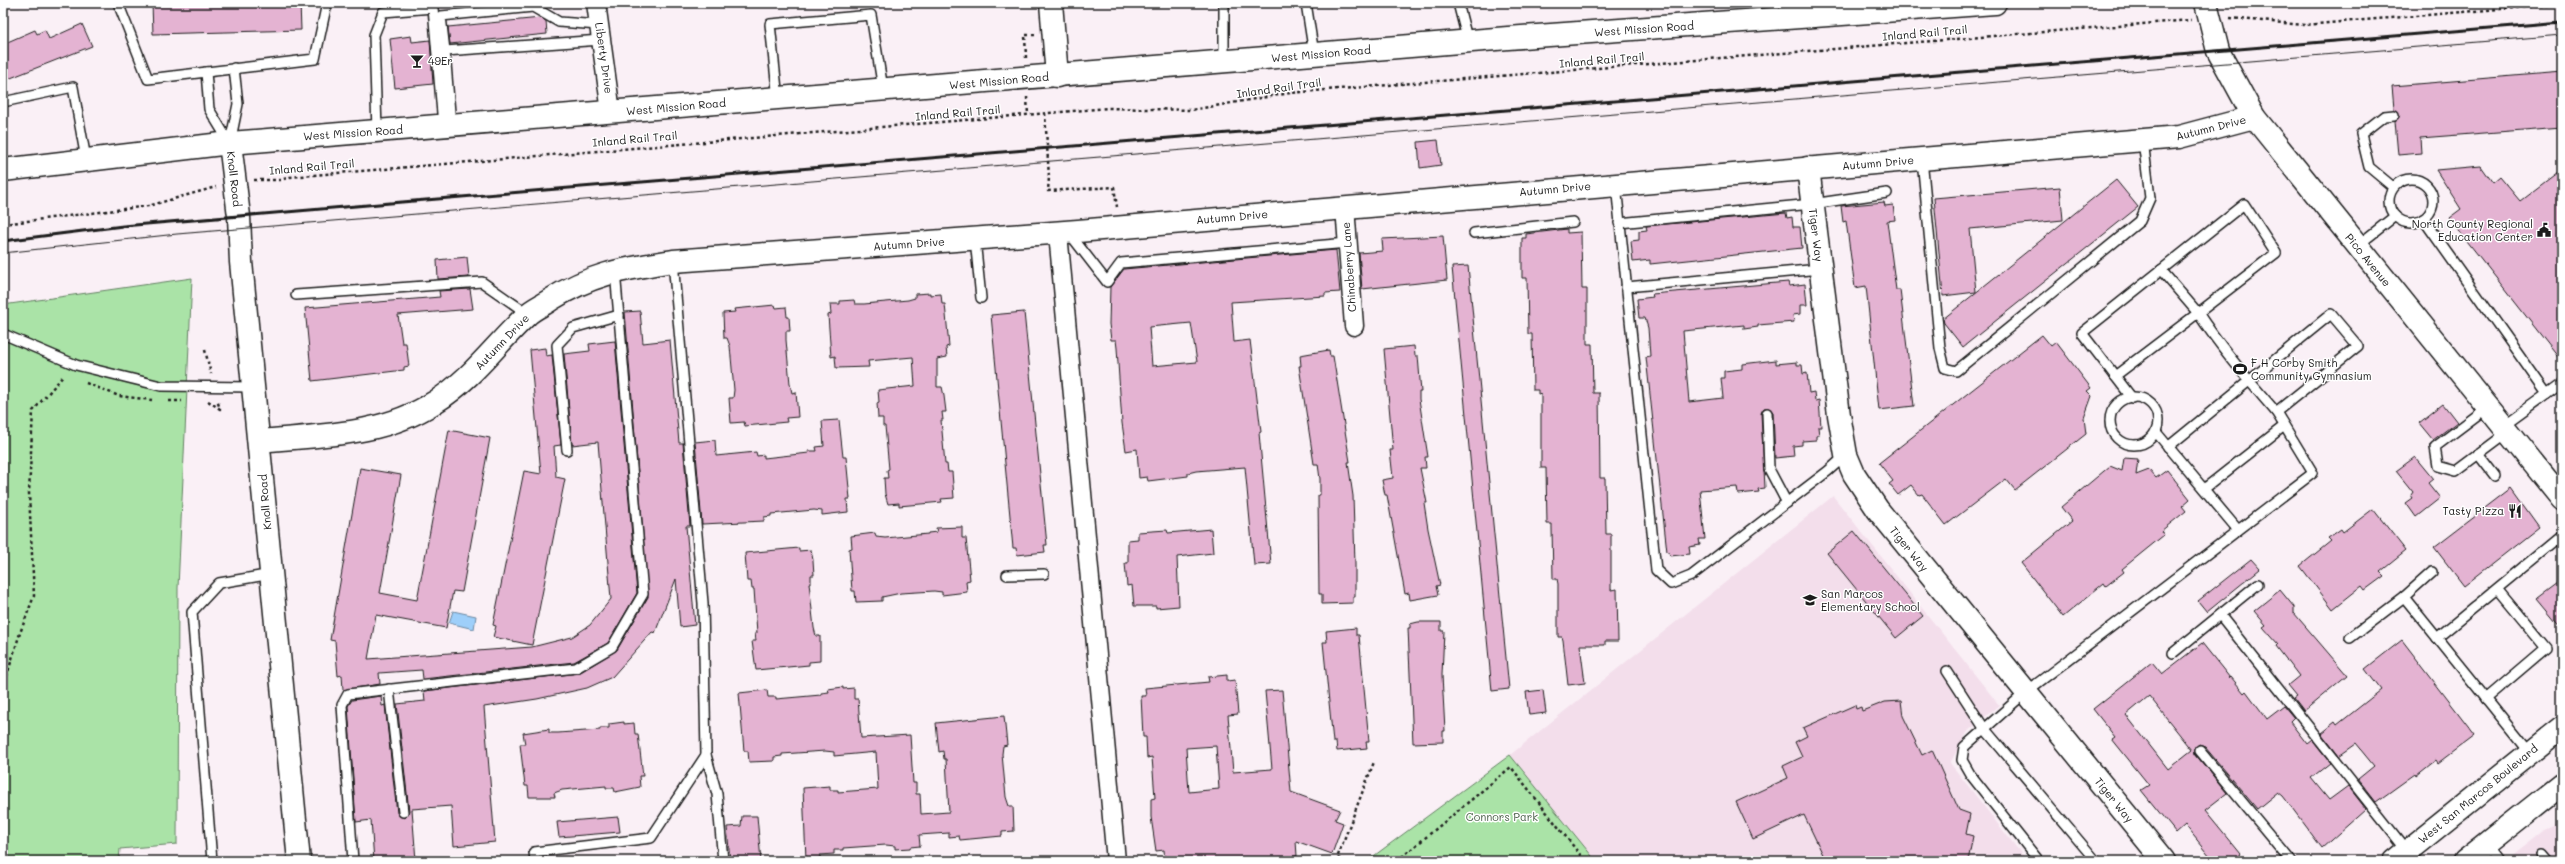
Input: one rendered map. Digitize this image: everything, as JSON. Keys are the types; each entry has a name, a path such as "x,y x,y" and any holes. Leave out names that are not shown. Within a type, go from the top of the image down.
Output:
{"street":[{"name":"Liberty Drive","path":"596,3 611,112"},
{"path":"1051,3 1057,76"},
{"name":"West Mission Road","path":"3,170 230,142 377,132 1314,54 1943,5 1995,3"},
{"name":"Pico Avenue","path":"2208,11 2218,50 2254,117 2562,499"},
{"name":"Autumn Drive","path":"260,441 352,432 388,425 434,402 469,376 528,314 576,284 615,270 673,261 1063,232 2179,137 2254,117"},
{"name":"Knoll Road","path":"230,142 260,441 299,861"},
{"name":"Tiger Way","path":"1808,168 1820,269 1846,454 1854,474 1878,510 2164,861"},
{"name":"Chinaberry Lane","path":"1345,207 1354,326"},
{"path":"1063,232 1116,861"},
{"name":"West San Marcos Boulevard","path":"2401,856 2562,727"},
{"path":"2465,861 2491,853 2562,784"}],"lane":[{"path":"118,3 148,79 316,59 327,3"},
{"path":"1224,3 1224,62"},
{"path":"1306,3 1314,54"},
{"path":"1458,3 1468,42"},
{"path":"447,126 446,51 440,16 533,7 559,22 600,33"},
{"path":"377,132 374,35 383,12 433,8 447,126"},
{"path":"778,99 770,24 871,15 883,90"},
{"path":"446,51 600,33"},
{"path":"230,142 238,104 234,68"},
{"path":"206,72 209,109 230,142"},
{"path":"3,102 73,87 86,159"},
{"path":"2393,187 2369,168 2361,134 2384,116 2394,115"},
{"path":"1922,159 1940,348 1945,368 1956,371 2140,221 2150,198 2143,140"},
{"path":"2413,178 2427,185 2433,199 2432,206 2423,219 2409,223 2395,216 2388,202 2393,187 2398,182 2413,178"},
{"path":"1616,184 1656,570 1671,584 1692,576 1787,503 1846,454"},
{"path":"1619,223 1812,204 1887,192"},
{"path":"2115,376 2276,253 2244,204 2082,333 2115,376 2132,398"},
{"path":"2357,246 2395,216"},
{"path":"2423,219 2547,394"},
{"path":"1474,233 1573,222"},
{"path":"1063,232 1107,282 1121,263 1348,243"},
{"path":"975,239 981,298"},
{"path":"673,261 703,603 706,755 717,794 723,861"},
{"path":"1626,287 1820,269"},
{"path":"353,861 342,705 348,694 576,668 612,648 643,594 615,270"},
{"path":"2039,861 1970,774 1962,760 1964,747 2026,692 2313,472 2276,412 2224,352 2198,313 2160,270"},
{"path":"296,295 482,282 528,314"},
{"path":"2168,447 2331,314 2358,346 2276,412"},
{"path":"567,450 557,345 573,328 619,315"},
{"path":"3,334 76,365 161,386 254,387"},
{"path":"2488,407 2436,447 2438,466 2456,471 2562,383"},
{"path":"2132,398 2148,402 2154,408 2158,416 2156,432 2150,439 2135,446 2126,444 2114,434 2110,419 2112,411 2124,400 2132,398"},
{"path":"1767,413 1768,469 1787,503"},
{"path":"2204,489 2284,426"},
{"path":"2156,432 2238,530"},
{"path":"2478,454 2495,476"},
{"path":"2437,638 2562,535"},
{"path":"2350,638 2404,597 2432,572"},
{"path":"212,861 192,612 219,583 272,574"},
{"path":"1007,576 1044,574"},
{"path":"2172,653 2258,584"},
{"path":"2486,699 2546,648 2497,589"},
{"path":"2404,597 2530,753"},
{"path":"2220,615 2401,856"},
{"path":"1947,671 1984,728 2096,861"},
{"path":"389,689 402,812"},
{"path":"2200,751 2291,861"},
{"path":"535,861 534,852 651,838 706,755"}],"path":[{"name":"Inland Rail Trail","path":"3,224 148,206 235,182 1108,108 1191,110 1298,92 2208,11 2237,18 2304,25 2562,4"},
{"path":"1045,113 1049,177 1048,191 1114,187 1117,213"},
{"path":"205,350 220,408 205,398"},
{"path":"3,688 20,633 34,596 29,493 33,411 63,374 70,377"},
{"path":"84,382 119,396 155,400"},
{"path":"162,401 183,401"},
{"path":"1346,861 1337,858 1374,762"},
{"path":"1397,861 1510,767 1585,861"}],"shaded area":[{"path":"1518,3 1622,3 1520,10"},
{"name":"San Marcos Elementary School","path":"1833,496 1999,705 1968,731 1950,763 2027,861 1596,861 1510,755"},
{"path":"2562,822 2562,861 2511,861 2509,858 2544,830"}],"green space":[{"path":"192,278 178,588 177,844 120,849 119,861 3,861 3,305"},
{"name":"Connors Park","path":"1510,755 1596,861 1367,861"}],"water":[{"path":"453,611 476,616 474,629 449,623"}],"building":[{"path":"152,3 300,3 301,30 153,34"},
{"path":"541,18 546,21 547,34 450,44 448,27"},
{"path":"82,24 92,46 3,81 3,44 35,30 37,34 45,30 49,39"},
{"path":"411,36 412,42 430,40 433,84 395,88 390,39"},
{"path":"2562,72 2562,127 2420,138 2421,153 2398,155 2395,121 2400,115 2394,109 2392,86"},
{"path":"1438,140 1441,165 1420,168 1418,142"},
{"path":"2481,166 2493,183 2500,177 2520,201 2562,169 2562,362 2449,218 2461,209 2436,170"},
{"path":"2116,180 2138,207 1963,347 1944,323 1943,319"},
{"path":"2060,187 2063,220 1970,229 1976,292 1943,296 1934,198"},
{"path":"1884,202 1885,206 1893,205 1895,220 1887,221 1896,290 1900,290 1914,406 1879,410 1866,286 1855,288 1846,221 1843,222 1841,206"},
{"path":"1786,213 1787,218 1792,217 1793,227 1800,227 1802,248 1650,264 1650,260 1633,262 1631,241 1639,240 1639,231 1647,230 1646,226"},
{"path":"1567,229 1567,233 1581,232 1582,289 1587,289 1587,344 1592,344 1593,393 1599,393 1600,478 1605,478 1606,534 1611,534 1611,590 1617,589 1618,641 1605,641 1605,645 1580,645 1585,683 1568,685 1563,640 1562,637 1558,637 1558,584 1557,579 1553,579 1552,524 1547,524 1546,468 1541,468 1541,393 1538,394 1538,390 1533,390 1532,334 1528,334 1527,278 1522,278 1522,238 1526,238 1526,234"},
{"path":"1443,236 1447,280 1362,289 1359,253 1383,251 1382,239"},
{"path":"1336,250 1340,292 1325,293 1325,296 1231,302 1234,342 1250,340 1261,432 1259,433 1271,564 1254,565 1245,467 1196,471 1188,473 1188,476 1148,481 1147,477 1139,478 1137,449 1126,451 1122,423 1116,340 1111,340 1109,324 1110,287 1124,269","holes":["1191,323 1197,362 1152,366 1149,327"]},
{"path":"467,257 469,277 438,279 437,260"},
{"path":"1468,266 1509,689 1492,691 1452,267"},
{"path":"1788,282 1789,286 1805,284 1807,305 1800,305 1800,314 1793,315 1794,322 1758,325 1758,327 1744,329 1744,325 1683,331 1689,402 1723,398 1721,378 1724,378 1724,371 1742,369 1742,364 1776,360 1776,364 1797,362 1797,365 1802,365 1803,374 1807,373 1809,393 1814,392 1815,401 1819,400 1821,427 1818,427 1819,435 1816,436 1816,440 1802,441 1802,445 1793,446 1794,456 1775,458 1773,412 1769,408 1764,408 1761,413 1765,488 1758,489 1759,492 1738,494 1737,487 1700,490 1705,539 1699,539 1700,545 1689,547 1690,554 1670,556 1669,552 1667,552 1646,357 1650,356 1648,328 1645,318 1639,318 1637,299 1653,297 1652,294"},
{"path":"470,289 473,309 398,315 402,343 406,343 409,366 404,367 404,370 312,381 305,308 440,297 439,291"},
{"path":"930,293 930,295 941,294 942,304 945,304 949,346 946,347 947,357 937,359 937,387 942,387 944,396 946,412 942,412 943,420 941,420 945,464 947,464 948,472 952,472 954,498 941,499 942,502 899,506 899,503 888,504 885,494 884,478 888,478 887,470 889,469 885,426 883,426 883,418 878,418 878,390 915,386 913,357 868,361 869,367 836,368 835,356 831,357 828,315 831,314 830,304 840,304 840,301 854,300 855,304 864,304 908,300 915,298 915,294"},
{"path":"775,305 776,308 786,307 787,317 789,317 790,331 786,331 786,340 790,384 792,393 796,392 798,417 786,418 787,422 745,426 744,422 731,423 729,398 733,398 734,390 730,346 727,338 724,338 723,313 735,312 734,309"},
{"path":"640,311 643,343 670,340 679,443 683,443 690,526 686,526 695,625 680,627 676,579 655,633 652,632 612,677 587,688 537,699 484,707 495,842 454,846 451,806 412,809 416,861 374,861 371,820 356,822 348,706 352,700 381,696 382,706 385,705 397,813 404,818 409,811 397,704 425,701 424,691 579,673 617,650 648,597 625,312"},
{"path":"1024,312 1047,545 1044,545 1045,552 1017,555 1016,548 1013,548 991,315"},
{"path":"2042,335 2051,346 2056,342 2091,388 2087,391 2092,396 2084,418 2086,434 2015,490 2006,479 1946,525 1922,494 1919,495 1911,485 1898,495 1889,484 1893,481 1879,463"},
{"path":"615,341 637,593 608,643 574,662 423,679 422,670 379,673 380,684 343,690 342,675 338,676 335,641 330,640 360,468 401,475 380,593 417,600 449,430 490,438 462,592 453,591 446,628 376,615 368,659 532,647 572,637 590,625 611,599 598,442 572,445 564,354 590,351 589,344"},
{"path":"1414,346 1415,356 1418,356 1421,392 1419,392 1419,399 1428,457 1425,457 1426,468 1420,468 1427,503 1424,503 1428,529 1440,585 1436,586 1438,595 1410,600 1409,593 1405,594 1387,495 1385,495 1382,480 1393,478 1390,450 1393,450 1384,349"},
{"path":"545,348 546,356 552,355 561,445 554,446 556,477 565,479 532,645 493,637 496,626 493,625 524,471 541,474 530,350"},
{"path":"1329,350 1330,356 1333,356 1350,462 1348,462 1353,496 1355,564 1355,597 1353,597 1353,603 1322,604 1322,594 1319,594 1318,495 1320,495 1320,479 1318,464 1314,464 1299,366 1301,366 1300,355"},
{"path":"2443,404 2457,422 2433,440 2419,423"},
{"path":"839,420 843,457 846,457 850,499 847,499 848,512 822,515 822,511 814,510 771,514 771,516 764,517 764,521 702,524 695,442 715,440 716,456 756,452 757,456 764,455 764,458 809,453 808,451 817,451 816,447 824,446 822,421"},
{"path":"2415,457 2433,479 2428,483 2440,498 2416,517 2406,503 2413,498 2411,495 2413,492 2396,471"},
{"path":"2124,458 2138,459 2136,475 2149,470 2156,478 2167,470 2190,499 2182,506 2186,511 2161,531 2164,535 2122,569 2124,572 2106,586 2104,583 2063,617 2021,563 2072,521 2061,507 2110,466 2122,471"},
{"path":"2511,488 2539,527 2464,586 2434,547"},
{"path":"2373,509 2406,551 2380,572 2384,576 2365,590 2362,586 2333,609 2300,566 2331,541 2328,538 2341,529 2343,532"},
{"path":"962,527 962,538 966,538 970,580 966,581 967,592 942,595 942,592 934,591 901,593 882,597 882,601 856,602 855,591 852,591 849,549 852,548 851,536 875,533 876,537 885,538 928,534 937,532 936,528"},
{"path":"1211,529 1213,553 1177,557 1179,606 1156,608 1156,606 1134,606 1132,585 1127,586 1125,563 1128,563 1128,540 1138,539 1138,532 1167,530 1168,533"},
{"path":"1854,531 1923,616 1896,638 1827,553"},
{"path":"799,548 799,551 811,550 813,560 814,575 811,575 811,583 809,583 814,628 816,636 820,636 820,661 809,662 809,665 756,670 752,641 756,641 755,633 757,633 754,589 752,589 751,581 747,581 745,553"},
{"path":"2251,559 2260,569 2207,612 2198,601"},
{"path":"2562,580 2562,627 2538,598"},
{"path":"2280,590 2294,607 2294,613 2347,675 2304,711 2294,698 2297,696 2288,685 2299,676 2276,646 2278,644 2263,627 2266,625 2254,611"},
{"path":"1418,622 1441,622 1441,631 1444,631 1442,675 1445,731 1443,731 1443,742 1413,743 1408,628 1410,628 1410,624"},
{"path":"1356,628 1356,635 1359,635 1369,742 1366,742 1367,748 1337,751 1336,742 1333,742 1323,642 1327,642 1326,631"},
{"path":"2402,640 2475,735 2438,763 2436,760 2416,776 2415,774 2376,802 2358,779 2374,766 2356,744 2339,756 2321,733 2335,722 2337,725 2381,690 2365,669"},
{"path":"2202,643 2230,678 2231,677 2244,693 2246,691 2267,719 2284,706 2294,718 2290,722 2307,744 2312,740 2330,763 2311,778 2329,800 2348,786 2366,809 2322,848 2283,796 2278,792 2257,809 2205,747 2199,745 2195,749 2195,754 2227,793 2205,810 2241,854 2233,861 2214,861 2185,825 2176,833 2141,790 2149,785 2112,739 2115,737 2093,709 2152,662 2162,674","holes":["2149,696 2192,750 2168,769 2126,715"]},
{"path":"1227,675 1227,681 1235,680 1238,714 1228,715 1233,772 1272,769 1265,691 1282,690 1291,792 1340,810 1335,820 1343,823 1332,854 1296,841 1297,856 1260,859 1261,861 1165,861 1164,850 1156,851 1151,817 1151,799 1155,798 1152,757 1147,758 1146,737 1143,737 1141,696 1146,696 1145,688 1209,682 1208,677","holes":["1216,746 1219,789 1189,792 1186,748"]},
{"path":"843,687 843,689 854,688 854,699 858,699 861,738 910,735 913,783 916,783 916,794 920,794 921,814 949,812 946,759 944,759 943,751 939,752 936,723 1004,716 1007,745 1003,746 1002,754 1006,797 1009,806 1013,806 1014,831 1002,832 1002,836 960,840 959,836 949,837 949,833 919,835 920,846 895,849 895,846 886,845 843,848 843,850 834,850 834,854 820,855 820,858 806,860 803,788 830,786 830,790 838,790 838,792 878,789 876,752 834,756 834,752 825,751 782,754 782,756 774,757 774,761 749,762 748,751 744,751 739,693 767,690 768,697 776,697 776,699 821,695 821,693 829,692 828,689"},
{"path":"1543,690 1546,713 1529,715 1526,692"},
{"path":"1901,701 1903,716 1922,755 1932,750 1959,810 1970,814 1966,834 1973,836 1968,861 1826,861 1804,815 1753,839 1736,802 1788,778 1783,766 1802,757 1795,742 1807,736 1803,728 1855,705 1856,709 1861,707 1862,711 1885,702"},
{"path":"624,722 624,724 634,723 635,734 638,734 643,776 639,776 640,787 615,792 614,788 606,788 606,786 562,790 554,793 555,797 529,797 528,786 525,786 520,744 525,744 523,733 549,729 549,733 600,730 600,728 609,728 609,724"},
{"path":"742,816 757,816 761,861 730,861 727,827 741,826"},
{"path":"618,817 620,832 559,837 557,822"}],"tram line":[{"path":"3,253 177,234 2562,35"}],"railway":[{"path":"3,241 123,226 402,202 2562,22"}],"place":[{"name":"49Er","path":"417,61"},
{"name":"North County Regional Education Center","path":"2544,230"},
{"name":"F H Corby Smith Community Gymnasium","path":"2240,369"},
{"name":"Tasty Pizza","path":"2515,511"},
{"name":"San Marcos Elementary School","path":"1810,600"}]}
